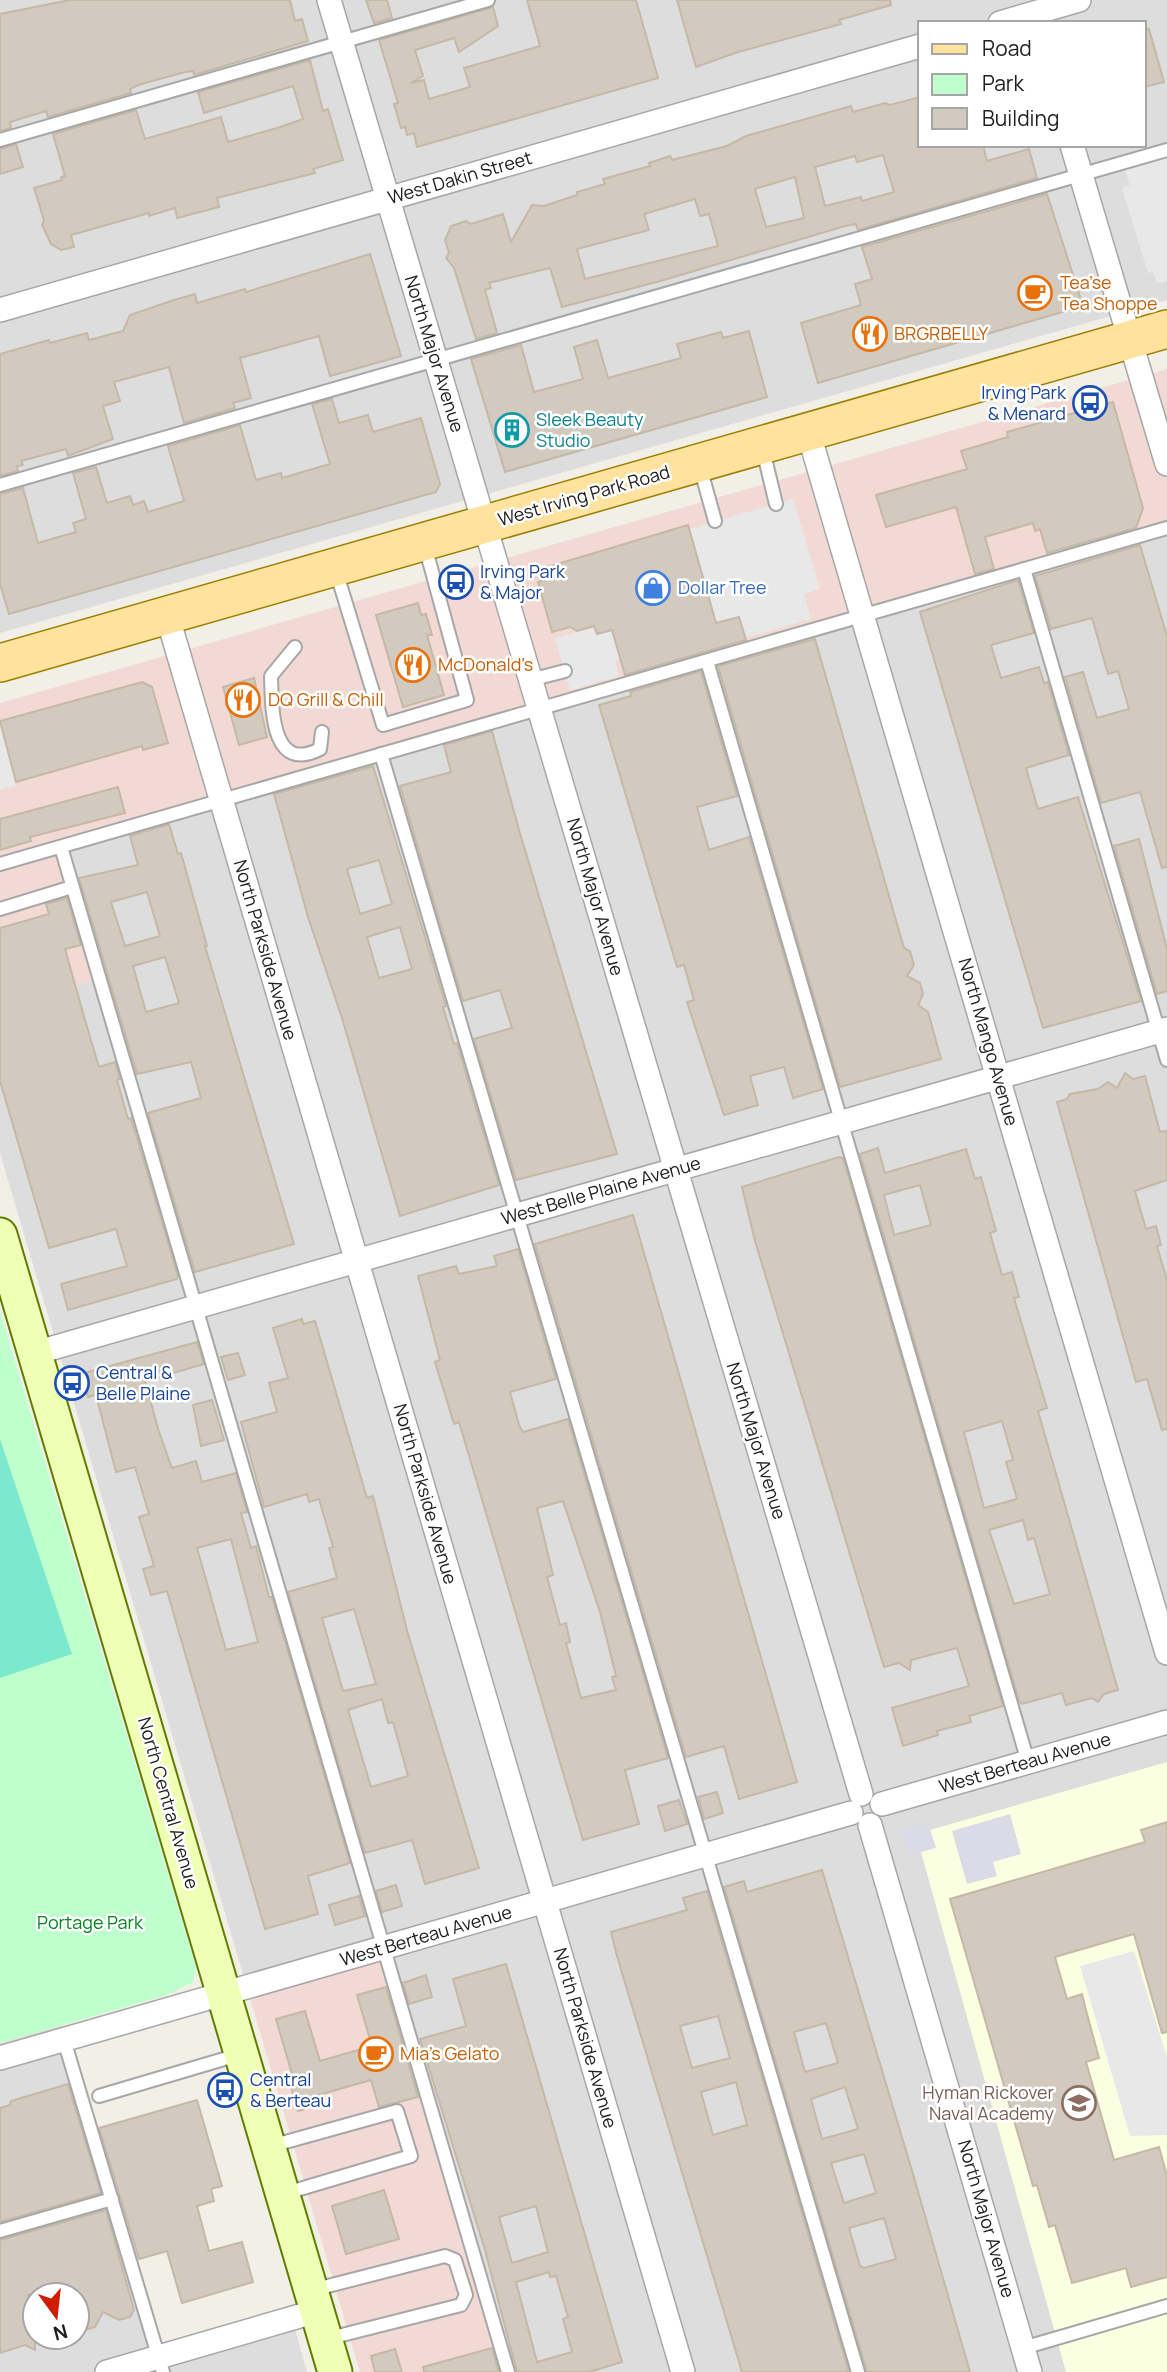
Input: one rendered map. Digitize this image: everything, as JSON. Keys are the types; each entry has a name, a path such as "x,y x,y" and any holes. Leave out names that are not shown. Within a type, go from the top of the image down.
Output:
{"main road":[{"name":"West Irving Park Road","path":"3,658 166,615 1167,329"},
{"name":"North Central Avenue","path":"0,1235 335,2372"}],"street":[{"name":"North Major Avenue","path":"329,0 675,1170 856,1804"},
{"path":"1006,21 1079,0"},
{"name":"West Dakin Street","path":"0,310 918,47"},
{"path":"1073,147 1167,464"},
{"name":"North Mango Avenue","path":"808,431 1167,1653"},
{"name":"North Parkside Avenue","path":"166,615 684,2372"},
{"name":"West Belle Plaine Avenue","path":"35,1353 1163,1030"},
{"name":"West Berteau Avenue","path":"882,1804 1167,1722"},
{"path":"876,1796 882,1804 882,1815 870,1825 860,1824 856,1804 876,1796"},
{"name":"West Berteau Avenue","path":"0,2058 706,1855 856,1804"},
{"name":"North Major Avenue","path":"870,1825 1030,2372"},
{"path":"107,2372 161,2365 318,2313"}],"lane":[{"path":"0,140 488,0"},
{"path":"0,485 1167,150"},
{"path":"762,445 776,504"},
{"path":"699,463 715,521"},
{"path":"0,864 1167,527"},
{"path":"335,567 383,725 467,700 424,542"},
{"path":"1024,569 1163,1030 1167,1060"},
{"path":"295,647 271,676 280,742 292,755 304,757 320,749 322,732"},
{"path":"706,660 1028,1762"},
{"path":"530,680 565,671"},
{"path":"381,754 858,2372"},
{"path":"61,847 508,2372"},
{"path":"0,909 72,887"},
{"path":"64,2040 161,2365"},
{"path":"99,2096 242,2054"},
{"path":"269,2147 397,2111 411,2156 283,2194"},
{"path":"0,2231 112,2199"},
{"path":"445,2256 455,2260 466,2295 461,2305 318,2313 445,2256"},
{"path":"1023,2348 1167,2306"}],"shaded area":[{"path":"0,0 1167,0 1167,300 0,633"},
{"path":"1167,157 1167,281 1157,283 1153,272 1148,273 1122,188 1130,185 1124,169"},
{"path":"1167,369 1167,525 57,844 96,980 0,1008 0,703"},
{"path":"793,499 820,589 804,594 811,619 745,638 739,617 716,623 689,529"},
{"path":"1167,525 1167,2372 512,2372 248,1991 0,1153 0,1008 57,844"},
{"path":"594,628 597,634 612,630 621,659 615,661 619,676 570,690 555,638"},
{"path":"0,725 17,785 0,790"},
{"name":"Hyman Rickover Naval Academy","path":"1167,1762 1167,2372 1066,2372 916,1834"},
{"path":"1010,1814 1021,1854 993,1862 997,1876 967,1884 952,1831"},
{"path":"928,1823 936,1848 910,1855 902,1830"},
{"path":"387,1950 512,2372 360,2372 248,1991"},
{"path":"1134,1951 1167,2057 1167,2135 1130,2136 1080,1966"},
{"path":"62,2025 162,2359 293,2322 307,2372 0,2372 0,2043"}],"green space":[{"name":"Portage Park","path":"0,1311 196,1968 193,1982 167,1995 0,2043"},
{"path":"0,1439 72,1654 0,1678"}],"building":[{"path":"70,0 290,0 295,21 302,19 308,41 194,75 193,71 185,72 138,85 130,89 131,93 48,117 46,111 10,122 11,128 0,131 0,14"},
{"path":"366,0 387,0 392,18 374,23"},
{"path":"527,0 636,0 658,78 417,147 414,133 407,135 405,127 401,128 394,104 398,103 379,40 493,7 498,26 459,52 454,38 415,50 423,76 411,83 424,80 429,99 470,87 464,68 540,46"},
{"path":"677,0 890,0 891,5 839,20 841,24 738,52 696,67"},
{"path":"1149,29 1164,82 1146,86 1146,30"},
{"path":"310,60 323,111 328,109 343,160 313,169 315,173 217,198 219,207 177,218 175,208 149,216 149,213 71,235 74,247 61,250 51,244 42,225 44,220 34,188 62,180 61,177 65,176 53,134 136,110 145,139 221,117 228,142 277,128 303,119 293,86 204,113 198,92"},
{"path":"918,98 918,147 984,147 987,161 1029,149 1037,178 858,230 856,224 845,226 664,280 562,307 550,268 489,283 491,288 485,290 497,333 476,339 454,268 446,258 449,253 445,240 451,226 466,221 471,224 503,214 511,242 532,205 544,206 577,195 577,192 605,184 603,179 650,166 649,163 670,156 672,160 727,146 746,136 851,106 853,112 885,103 890,105","holes":["883,155 894,192 862,201 861,197 825,206 815,167 855,156 857,162","795,177 804,218 766,227 755,189","695,199 700,216 709,214 718,246 585,279 577,249 649,230 644,214"]},
{"path":"16,144 23,167 0,174 0,149"},
{"path":"1047,194 1083,306 818,383 801,323 861,305 855,284 872,279 862,247"},
{"path":"370,254 401,356 330,376 319,336 240,358 251,398 233,403 235,408 184,423 169,367 114,382 120,401 103,406 113,439 68,456 66,449 21,461 23,465 17,466 18,471 0,476 0,354 49,340 50,343 87,333 89,340 123,331 130,315 174,300 195,294 197,303 245,289 246,292"},
{"path":"749,331 767,397 505,472 471,359 521,345 534,392 583,379 574,347 597,340 608,378 681,358 677,344 721,332 723,338"},
{"path":"332,399 339,423 368,415 373,432 421,418 440,484 436,492 9,614 0,584 0,494 23,488 38,543 76,532 73,523 86,519 73,473 96,467 107,503 130,496 133,505 144,501 148,512 184,501 168,446 240,425 256,480 281,473 282,478 330,464 312,404"},
{"path":"1113,402 1143,508 1136,528 1047,553 1040,529 1035,531 1033,523 985,537 994,569 975,574 956,507 886,527 876,495 967,469 961,451 1008,437 1007,432"},
{"name":"Dollar Tree","path":"688,525 716,623 739,617 746,640 625,675 612,630 597,634 594,626 577,631 570,627 552,632 538,582 546,579 544,568"},
{"path":"1140,545 1167,636 1167,867 1162,868 1140,792 1101,803 1065,677 1083,672 1097,718 1129,709 1118,671 1108,674 1092,618 1051,629 1035,576"},
{"path":"1018,580 1034,633 991,645 1001,678 1039,667 1044,683 1048,682 1069,755 1026,768 1038,809 1078,797 1141,1001 1043,1028 920,612"},
{"name":"McDonald's","path":"418,603 421,615 426,614 432,635 427,635 444,695 403,707 376,615"},
{"path":"815,639 904,948 910,951 914,965 907,976 920,983 923,994 918,1005 928,1012 941,1059 840,1087 718,666"},
{"path":"701,671 737,796 697,807 709,850 749,837 823,1089 793,1098 784,1067 750,1076 758,1105 724,1115 687,1002 694,1000 684,965 677,967 599,705 631,696 630,692"},
{"name":"DQ Grill & Chill","path":"254,678 267,737 239,745 223,687"},
{"path":"142,682 152,687 168,743 143,750 142,746 16,782 0,721"},
{"path":"492,731 519,830 617,1154 516,1180 474,1039 512,1028 500,990 463,1001 400,786 451,772 444,745"},
{"path":"373,766 446,1006 443,1007 454,1044 457,1043 499,1185 400,1216 342,1018 308,917 274,794","holes":["379,860 392,904 360,914 347,869","400,927 412,969 379,978 367,937"]},
{"path":"118,787 125,813 30,837 31,841 0,850 0,819"},
{"path":"169,824 178,854 181,853 205,946 294,1244 195,1272 148,1113 201,1098 191,1062 137,1074 79,878 138,865 130,836","holes":["147,892 160,936 125,946 111,902","165,957 179,1003 146,1012 133,966"]},
{"path":"1139,839 1167,949 1167,991 1157,994 1114,846"},
{"path":"67,898 81,945 65,949 85,1020 99,1067 115,1062 128,1119 131,1118 178,1276 177,1279 68,1310 61,1284 127,1266 116,1229 49,1248 0,1081 0,928 49,914 46,904"},
{"path":"1125,1073 1133,1079 1145,1076 1160,1132 1167,1131 1167,1180 1135,1191 1146,1229 1156,1226 1161,1245 1157,1246 1167,1280 1167,1429 1162,1430 1147,1379 1136,1382 1057,1102 1067,1099 1070,1094 1098,1089 1108,1082 1117,1088"},
{"path":"878,1148 885,1173 966,1149 975,1179 981,1177 996,1231 990,1233 1002,1275 1012,1272 1019,1297 1014,1298 1047,1408 1038,1411 1118,1690 1104,1694 1098,1702 1092,1698 1066,1705 1062,1693 1022,1704 1019,1701 860,1154","holes":["920,1185 931,1225 894,1235 884,1195","1002,1421 1013,1460 1006,1462 1017,1499 984,1508 964,1432","1023,1520 1028,1540 1034,1538 1050,1594 1014,1604 989,1530"]},
{"path":"843,1158 1003,1706 969,1716 971,1722 937,1731 938,1735 903,1746 892,1708 969,1686 957,1648 911,1660 910,1670 899,1663 884,1667 755,1241 742,1187"},
{"path":"633,1215 797,1782 739,1799 724,1746 686,1757 535,1244"},
{"path":"518,1249 556,1379 510,1392 519,1425 523,1432 568,1419 668,1758 625,1770 639,1824 583,1840 459,1422 454,1424 435,1362 440,1360 418,1276 456,1266 459,1274 497,1266 494,1256","holes":["563,1501 600,1612 616,1676 612,1677 616,1690 581,1698 566,1643 570,1642 566,1623 560,1625 547,1577 553,1575 537,1508"]},
{"path":"302,1319 303,1324 315,1321 367,1498 373,1496 408,1634 479,1868 425,1884 412,1840 365,1853 288,1592 337,1578 329,1548 333,1547 319,1499 309,1502 307,1494 264,1507 241,1422 277,1412 269,1383 288,1378 273,1328","holes":["354,1609 376,1684 343,1691 322,1618","382,1699 388,1723 393,1722 408,1776 371,1787 348,1710"]},
{"path":"197,1342 204,1364 145,1381 172,1468 196,1461 202,1482 236,1473 247,1512 241,1513 251,1548 256,1546 350,1863 308,1876 318,1914 265,1929 167,1591 151,1595 143,1569 154,1566 139,1517 149,1514 135,1467 116,1472 96,1395 88,1397 81,1374","holes":["231,1539 258,1642 226,1650 197,1548"]},
{"path":"238,1353 245,1375 228,1380 221,1357"},
{"path":"212,1400 224,1440 201,1446 193,1405"},
{"path":"717,1792 723,1813 704,1819 698,1797"},
{"path":"679,1800 687,1824 665,1831 658,1806"},
{"path":"1167,1822 1167,2032 1162,2033 1134,1934 1055,1957 1067,1999 1082,1994 1099,2058 1086,2062 1114,2160 1159,2147 1167,2176 1167,2277 1131,2287 1126,2268 1072,2283 1055,2225 1049,2227 1037,2185 1033,2186 950,1899 1145,1842 1141,1830"},
{"path":"822,1870 970,2372 867,2372 724,1887 744,1881 747,1892","holes":["826,2023 838,2063 805,2072 794,2032","845,2087 858,2129 822,2139 811,2099","864,2154 876,2193 844,2203 831,2163","884,2218 896,2259 864,2268 860,2266 849,2228"]},
{"path":"396,1885 402,1906 382,1912 376,1891"},
{"path":"707,1891 849,2372 742,2372 611,1932 687,1910 683,1898","holes":["718,2016 730,2058 692,2068 680,2026","736,2082 747,2125 713,2135 701,2092"]},
{"path":"359,1896 365,1916 335,1925 329,1905"},
{"path":"506,1964 622,2362 589,2372 517,2372 485,2250 420,2039 466,2026 453,1979","holes":["536,2206 548,2252 512,2263 499,2217","549,2272 550,2277 556,2276 568,2317 563,2319 572,2352 537,2362 516,2282"]},
{"path":"426,1975 432,1997 409,2004 403,1983"},
{"name":"Mia's Gelato","path":"386,1987 418,2097 379,2107 371,2080 315,2096 318,2105 298,2111 290,2083 294,2081 276,2019 305,2011 320,2061 372,2046 357,1995"},
{"path":"68,2084 101,2193 0,2222 0,2108 10,2105 11,2101"},
{"path":"197,2100 222,2186 211,2189 214,2201 197,2206 209,2251 242,2242 253,2282 182,2303 167,2251 139,2259 99,2128"},
{"path":"384,2190 399,2239 346,2254 332,2206"},
{"path":"106,2210 134,2310 130,2317 119,2320 103,2312 95,2327 91,2328 91,2281 21,2281 21,2346 0,2353 0,2240"},
{"path":"492,2348 499,2372 424,2372 423,2367"},
{"path":"395,2349 402,2372 375,2372 371,2356"}],"place":[{"name":"Tea’se Tea Shoppe","path":"1035,293"},
{"name":"BRGRBELLY","path":"870,334"},
{"name":"Irving Park & Menard","path":"1090,403"},
{"name":"Sleek Beauty Studio","path":"512,430"},
{"name":"Irving Park & Major","path":"456,582"},
{"name":"Dollar Tree","path":"653,588"},
{"name":"McDonald's","path":"413,665"},
{"name":"DQ Grill & Chill","path":"243,700"},
{"name":"Central & Belle Plaine","path":"72,1383"},
{"name":"Mia's Gelato","path":"376,2054"},
{"name":"Central & Berteau","path":"225,2090"},
{"name":"Hyman Rickover Naval Academy","path":"1079,2103"}]}
